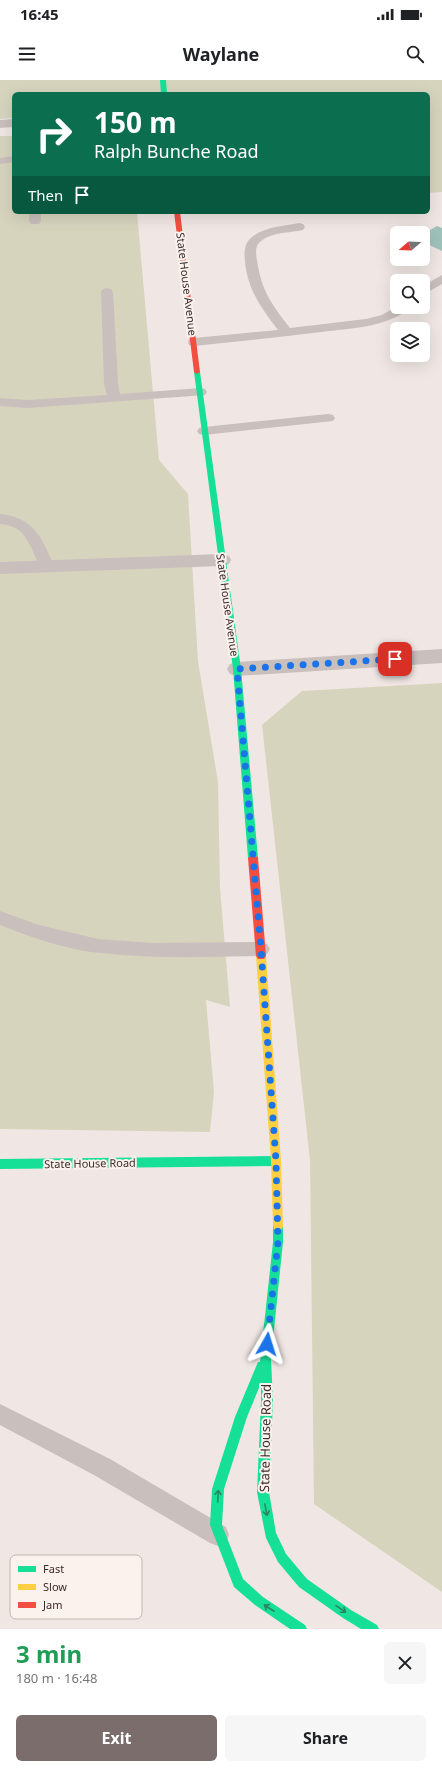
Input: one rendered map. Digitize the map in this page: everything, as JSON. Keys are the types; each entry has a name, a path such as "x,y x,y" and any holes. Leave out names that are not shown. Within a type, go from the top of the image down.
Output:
{"main road":[{"path":"163,80 164,92"},
{"name":"State House Avenue","path":"177,214 204,431 237,669 261,949 276,1161 278,1242 265,1359"},
{"name":"State House Road","path":"0,1164 276,1161"},
{"name":"State House Road","path":"265,1359 241,1417 218,1489 216,1525 218,1535 238,1583 259,1601 301,1629"},
{"name":"State House Road","path":"265,1359 267,1401 263,1492 270,1534 282,1558 303,1583 347,1614 373,1629"}],"street":[{"path":"0,124 12,123"},
{"path":"0,568 222,560"},
{"path":"237,669 442,656"}],"lane":[{"path":"0,161 12,159"},
{"path":"287,333 258,294 252,277 250,251 254,242 270,232 299,227"},
{"path":"430,287 442,279"},
{"path":"107,292 111,384 114,398"},
{"path":"194,342 287,333 376,321 396,314"},
{"path":"0,402 28,404 200,392"},
{"path":"204,431 328,418"},
{"path":"0,519 7,518 22,525 32,534 47,566"},
{"path":"0,918 37,932 98,946 151,950 261,949"},
{"path":"0,1414 102,1468 218,1535"}],"shaded area":[{"path":"0,80 442,80 442,192 430,193 430,92 12,92 12,118 0,119"},
{"path":"0,136 12,136 12,214 137,214 159,460 188,494 198,661 218,782 220,888 230,1007 206,1000 214,1092 210,1132 0,1129"},
{"path":"442,683 442,1592 314,1504 310,1160 262,725 302,691"}],"water":[{"path":"437,226 442,228 442,251 430,245 430,230"}],"traffic: fast":[{"path":"163,80 164,92"},
{"path":"197,372 237,669 253,858"},
{"path":"0,1164 276,1161"},
{"path":"278,1226 278,1242 265,1359 267,1401 263,1492 270,1534 282,1558 303,1583 347,1614 373,1629"},
{"path":"262,1366 241,1417 218,1489 216,1525 238,1583 259,1601 301,1629"}],"traffic: slow":[{"path":"261,956 276,1161 278,1226"}],"traffic: jam":[{"path":"177,214 197,372"},
{"path":"253,858 261,956"}],"route":[{"path":"267,1344 278,1242 276,1161 261,949 237,669 395,659"}]}
